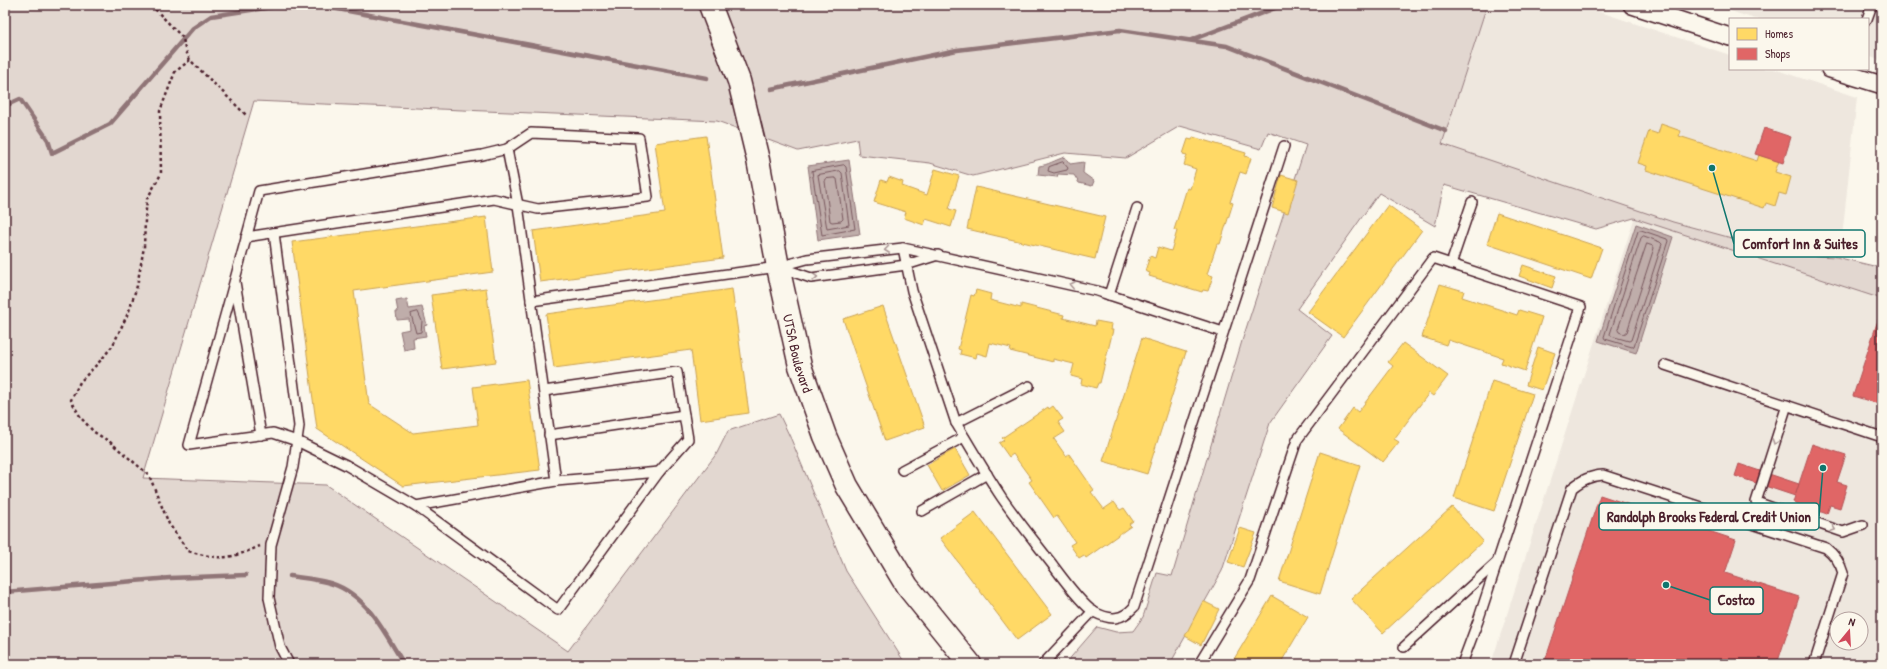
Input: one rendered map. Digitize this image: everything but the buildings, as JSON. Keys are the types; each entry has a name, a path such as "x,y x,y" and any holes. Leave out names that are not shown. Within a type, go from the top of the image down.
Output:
{"main road":[{"name":"UTSA Boulevard","path":"710,5 739,82 758,160 778,267 800,366 825,436 847,486 907,586 970,664"}],"street":[{"path":"1632,5 1664,10 1729,37"},
{"path":"1837,70 1850,72 1882,85"}],"lane":[{"path":"1867,18 1872,5"},
{"path":"246,237 494,200 538,209 648,196 639,138 532,133 507,149 474,156 259,191 246,237 189,445 273,433 297,441 346,465 416,506 558,610 659,472 688,439 677,372 544,391"},
{"path":"903,248 912,291 956,423 1002,498 1066,582 1093,611 1105,617 1117,618 1126,615 1134,607 1284,146"},
{"path":"507,149 518,205 556,481"},
{"path":"1451,264 1472,202"},
{"path":"1109,295 1137,208"},
{"path":"274,233 299,426 293,467 271,545 268,598 280,647 289,664"},
{"path":"531,301 778,267 807,259 903,248 1109,295 1223,332"},
{"path":"778,267 811,278 906,266 939,255"},
{"path":"1199,664 1250,580 1297,440 1433,258 1581,307 1498,562 1462,664"},
{"path":"235,279 261,435"},
{"path":"1665,365 1882,437"},
{"path":"956,423 1030,386"},
{"path":"1787,405 1756,502 1843,532 1863,525"},
{"path":"549,435 684,415"},
{"path":"902,470 964,436"},
{"path":"416,506 556,481 659,472"},
{"path":"922,511 987,474"},
{"path":"1514,664 1572,488 1580,481 1592,476 1603,475 1826,548 1834,554 1841,564 1843,573 1814,664"},
{"path":"1404,647 1498,562"},
{"path":"1043,664 1093,611"}],"path":[{"path":"150,5 183,38 185,49 190,60 246,115"},
{"path":"190,60 175,72 160,111 161,174 148,199 145,220 144,247 137,286 129,311 113,345 80,382 71,400 81,418 94,432 110,442 149,474 169,524 188,552 213,558 236,556 261,545 271,545"}],"shaded area":[{"path":"5,5 1487,5 1442,144 1673,222 1790,254 1836,257 1882,268 1882,299 1634,218 1596,229 1444,185 1435,226 1379,193 1297,309 1332,336 1270,423 1222,571 1170,664 1065,664 1097,627 1116,632 1133,631 1143,617 1157,573 1172,576 1242,341 1306,145 1268,132 1261,149 1180,126 1126,158 1065,153 973,176 930,163 859,155 857,139 798,151 717,121 254,101 143,478 326,485 568,651 717,453 728,431 779,414 791,439 846,571 905,663 5,664"},
{"path":"1487,5 1579,5 1729,55 1729,70 1777,70 1857,97 1837,284 1882,299 1882,664 1491,664 1634,219 1438,156"},
{"path":"1712,5 1882,5 1882,61 1869,56 1869,18 1752,18"}],"water":[{"path":"1065,157 1070,164 1084,162 1083,173 1094,181 1092,186 1079,183 1074,175 1058,174 1057,177 1038,175 1039,166"},
{"path":"849,160 860,234 818,240 808,166"},
{"path":"1636,224 1673,237 1636,353 1598,341"},
{"path":"407,299 409,309 422,307 427,325 424,326 426,336 413,338 414,348 404,350 400,331 410,329 409,319 397,320 396,312 398,312 396,301"}],"waterway":[{"path":"5,106 20,99 48,140 52,153 110,124 193,28 211,16 285,5"},
{"path":"316,5 707,78"},
{"path":"1191,40 1283,5"},
{"path":"771,89 957,50 1120,30 1227,46 1446,131"},
{"path":"5,592 170,578 246,575"},
{"path":"290,576 326,582 340,587 352,594 363,604 381,627 404,664"}],"place":[{"name":"Comfort Inn & Suites","path":"1712,168"},
{"name":"Randolph Brooks Federal Credit Union","path":"1823,468"},
{"name":"Costco","path":"1666,585"}]}
